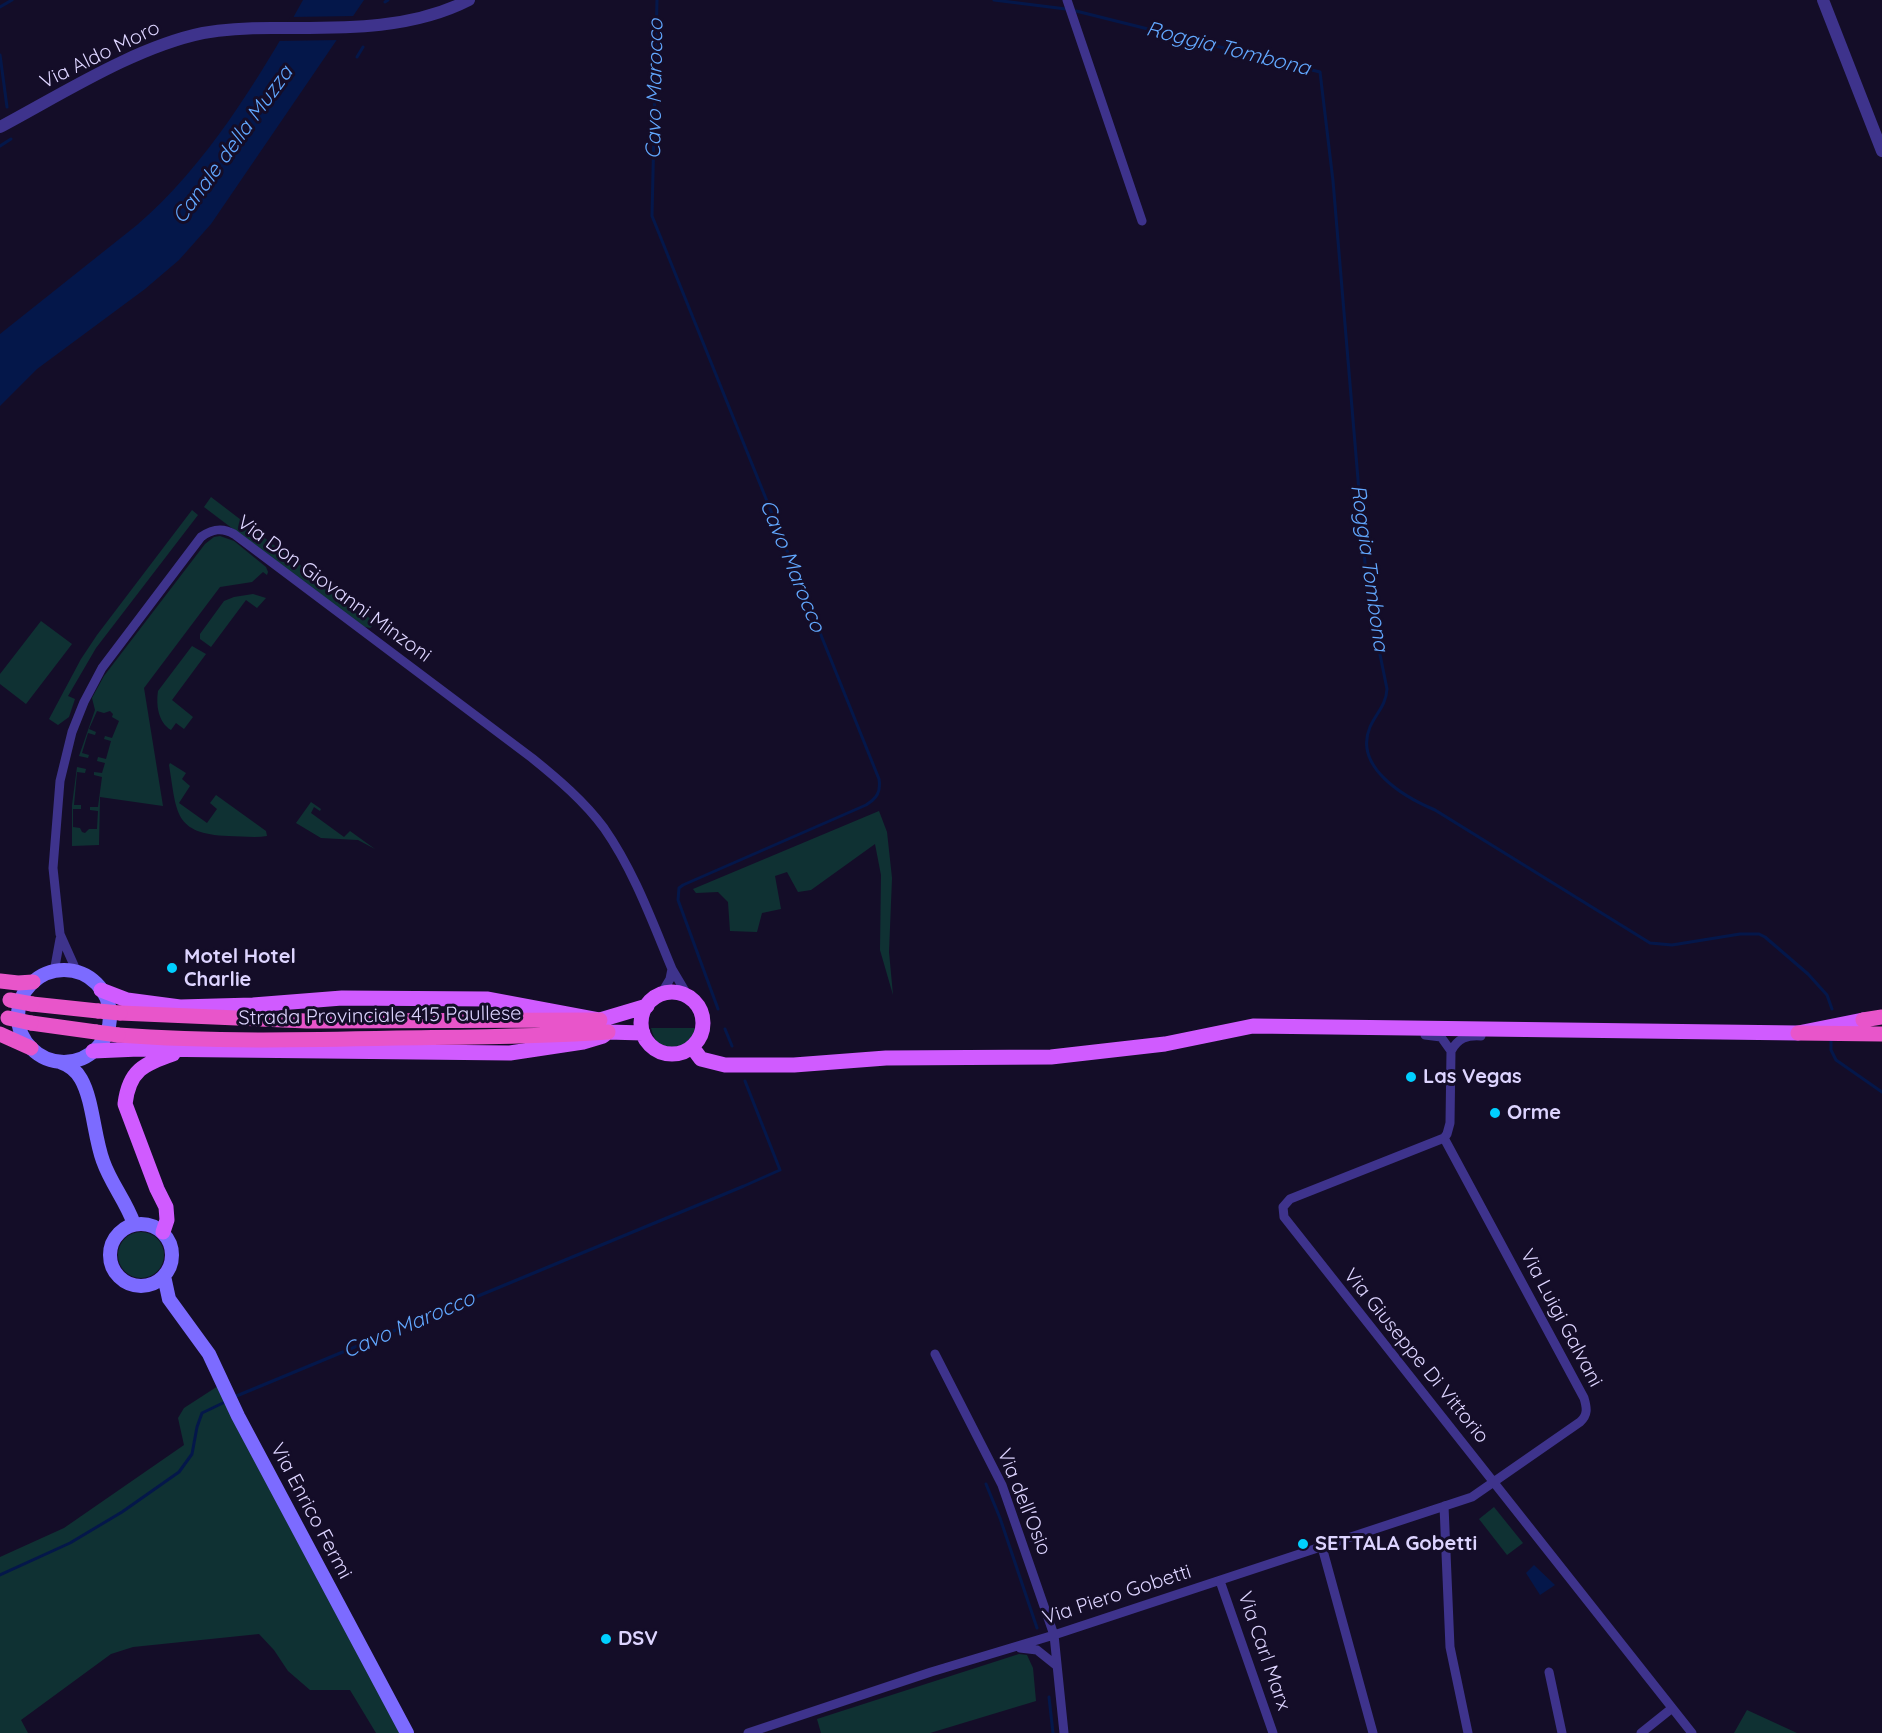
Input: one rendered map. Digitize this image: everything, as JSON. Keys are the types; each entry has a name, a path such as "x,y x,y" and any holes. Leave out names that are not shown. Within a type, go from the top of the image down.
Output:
{"highway":[{"path":"0,981 33,982"},
{"path":"5,999 120,1013 307,1021 604,1026"},
{"name":"Strada Provinciale 415 Paullese","path":"4,1017 31,1023 155,1038 330,1039 562,1035 604,1026"},
{"path":"1863,1020 1882,1019"},
{"path":"1798,1033 1882,1035"},
{"path":"0,1034 31,1047"}],"main road":[{"path":"85,1088 90,1053 102,1041 109,1025 108,1006 101,990 90,978 77,972 54,972 33,982 23,996 18,1012 19,1028 31,1047 43,1056 72,1068 82,1080 104,1164 109,1177 125,1201 134,1224"},
{"path":"56,1061 71,1061 90,1053 185,1050 510,1053 582,1042 603,1036 604,1026 488,999 342,998 254,1005 180,1007 128,1000 101,990"},
{"path":"675,992 688,996 697,1005 703,1019 700,1037 692,1047 680,1053 662,1052 651,1045 643,1033 642,1019 647,1006 662,994 675,992"},
{"name":"Strada Provinciale 415 Paullese","path":"604,1026 647,1006"},
{"path":"692,1047 701,1059 711,1063 794,1065 886,1058 1052,1057 1165,1044 1253,1026 1798,1033 1863,1020"},
{"name":"Strada Provinciale 415 Paullese","path":"604,1026 643,1033"},
{"path":"163,1232 167,1220 166,1207 125,1104 127,1089 139,1069 149,1062 185,1050"},
{"path":"134,1224 152,1225 163,1232 172,1250 171,1263 164,1276 149,1285 137,1286 129,1284 117,1275 109,1256 116,1236 123,1229 134,1224"},
{"name":"Via Enrico Fermi","path":"164,1276 169,1299 210,1354 238,1416 407,1733"},
{"name":"Via Enrico Fermi","path":"137,1286 176,1311"}],"street":[{"name":"Via Aldo Moro","path":"0,127 113,67 174,40 237,28 362,27 412,20 453,8 469,0"},
{"path":"1068,0 1142,221"},
{"path":"1823,0 1882,151"},
{"name":"Via Don Giovanni Minzoni","path":"54,972 59,954 60,934 53,868 57,811 64,761 84,702 102,668 201,537 207,532 221,529 234,534 523,752 576,796 614,843 635,882 672,969 688,996"},
{"name":"Via Don Giovanni Minzoni","path":"60,934 77,972"},
{"path":"662,994 670,979 672,969"},
{"path":"1388,1028 1406,1034 1441,1037 1451,1051"},
{"path":"1444,1138 1448,1134 1450,1123 1451,1051 1455,1043 1466,1037 1514,1036 1533,1030"},
{"name":"Via Luigi Galvani","path":"1444,1138 1586,1405 1586,1417 1494,1483"},
{"name":"Via Giuseppe Di Vittorio","path":"1444,1138 1290,1199 1285,1203 1282,1212 1287,1223 1692,1733"},
{"name":"Via dell'Osio","path":"935,1354 1002,1485 1054,1635 1064,1733"},
{"name":"Via Piero Gobetti","path":"748,1733 1472,1497 1494,1483"},
{"path":"1443,1506 1449,1641 1468,1733"},
{"path":"1322,1547 1373,1733"},
{"name":"Via Carl Marx","path":"1220,1581 1274,1733"},
{"path":"1009,1649 1037,1650 1057,1667"},
{"path":"1549,1672 1563,1733"},
{"path":"1641,1733 1671,1709"}],"green space":[{"path":"211,497 376,623 370,628 361,626 204,507"},
{"path":"192,510 198,515 96,648 68,696 75,699 69,717 58,725 49,719 81,659"},
{"path":"220,536 234,541 266,567 268,572 267,575 263,572 252,582 220,587 144,688 163,806 100,797 99,845 72,846 72,805 77,767 86,769 85,773 77,772 74,805 81,805 81,809 73,809 73,827 80,828 85,833 89,829 97,829 98,811 90,810 90,807 98,807 102,777 94,775 94,772 102,773 105,763 97,761 98,757 106,759 111,741 104,739 105,736 112,738 119,721 112,717 113,714 110,711 104,713 97,711 89,729 96,732 95,735 88,733 82,753 89,755 88,758 79,756 95,710 92,698 104,676 205,544 214,537"},
{"path":"253,594 266,598 257,608 246,600 211,647 200,639 200,634 224,601"},
{"path":"41,621 72,644 26,704 0,684 0,674"},
{"path":"192,646 206,654 172,700 193,717 184,729 176,723 171,730 163,722 159,713 158,691"},
{"path":"170,763 186,773 182,779 190,786 179,803 207,823 217,809 210,803 216,795 266,831 267,836 211,834 197,831 188,825 177,808"},
{"path":"311,802 321,809 320,811 314,807 311,813 344,837 350,831 375,849 358,840 321,838 296,823"},
{"path":"879,811 887,832 892,878 889,952 893,995 880,950 881,875 875,844 811,890 798,892 787,872 775,876 781,909 762,913 757,932 730,931 728,902 718,892 696,893 693,889"},
{"path":"651,1028 695,1028 688,1044 674,1050 660,1045"},
{"path":"141,1232 157,1239 164,1255 157,1271 141,1278 125,1271 118,1255 125,1239"},
{"path":"218,1386 231,1416 401,1733 376,1733 350,1690 310,1690 288,1671 274,1650 259,1634 133,1647 111,1654 21,1720 28,1733 0,1733 0,1557 64,1528 184,1445 178,1418 184,1408"},
{"path":"1494,1507 1523,1543 1507,1555 1479,1519"},
{"path":"1019,1654 1027,1655 1033,1668 1036,1701 930,1733 821,1733 817,1719"},
{"path":"1747,1710 1797,1733 1734,1733"}],"water":[{"name":"Canale della Muzza","path":"303,0 364,0 211,224 179,260 145,289 37,369 0,406 0,334 137,225 162,202 208,149 229,120 249,91"},
{"path":"1534,1565 1555,1585 1540,1595 1526,1573"}],"pier":[{"path":"356,16 340,40 277,41 290,17"}],"waterway":[{"path":"0,7 12,0"},
{"name":"Cavo Marocco","path":"657,0 652,216 879,779 877,794 866,805 679,888 678,900 718,1009"},
{"name":"Roggia Tombona","path":"994,0 1066,9"},
{"name":"Roggia Tombona","path":"1076,11 1320,72 1333,181 1365,563 1371,610 1387,689 1383,705 1370,727 1367,742 1369,755 1375,767 1396,789 1435,810 1650,943 1672,945 1740,934 1759,934 1765,937 1808,974 1827,995 1832,1009"},
{"path":"357,57 363,47"},
{"path":"0,55 7,107"},
{"path":"0,146 11,139"},
{"name":"Cavo Marocco","path":"725,1029 732,1046"},
{"name":"Roggia Tombona","path":"1831,1038 1831,1050 1836,1060 1882,1092"},
{"name":"Cavo Marocco","path":"234,1397 780,1170 745,1081"},
{"name":"Cavo Marocco","path":"0,1575 70,1543 122,1512 179,1472 192,1454 202,1413 225,1402"},
{"path":"986,1484 1000,1518 1037,1628"},
{"path":"1049,1697 1053,1733"}],"place":[{"name":"Motel Hotel Charlie","path":"172,968"},
{"name":"Las Vegas","path":"1411,1077"},
{"name":"Orme","path":"1495,1113"},
{"name":"SETTALA Gobetti","path":"1303,1544"},
{"name":"DSV","path":"606,1639"}]}
